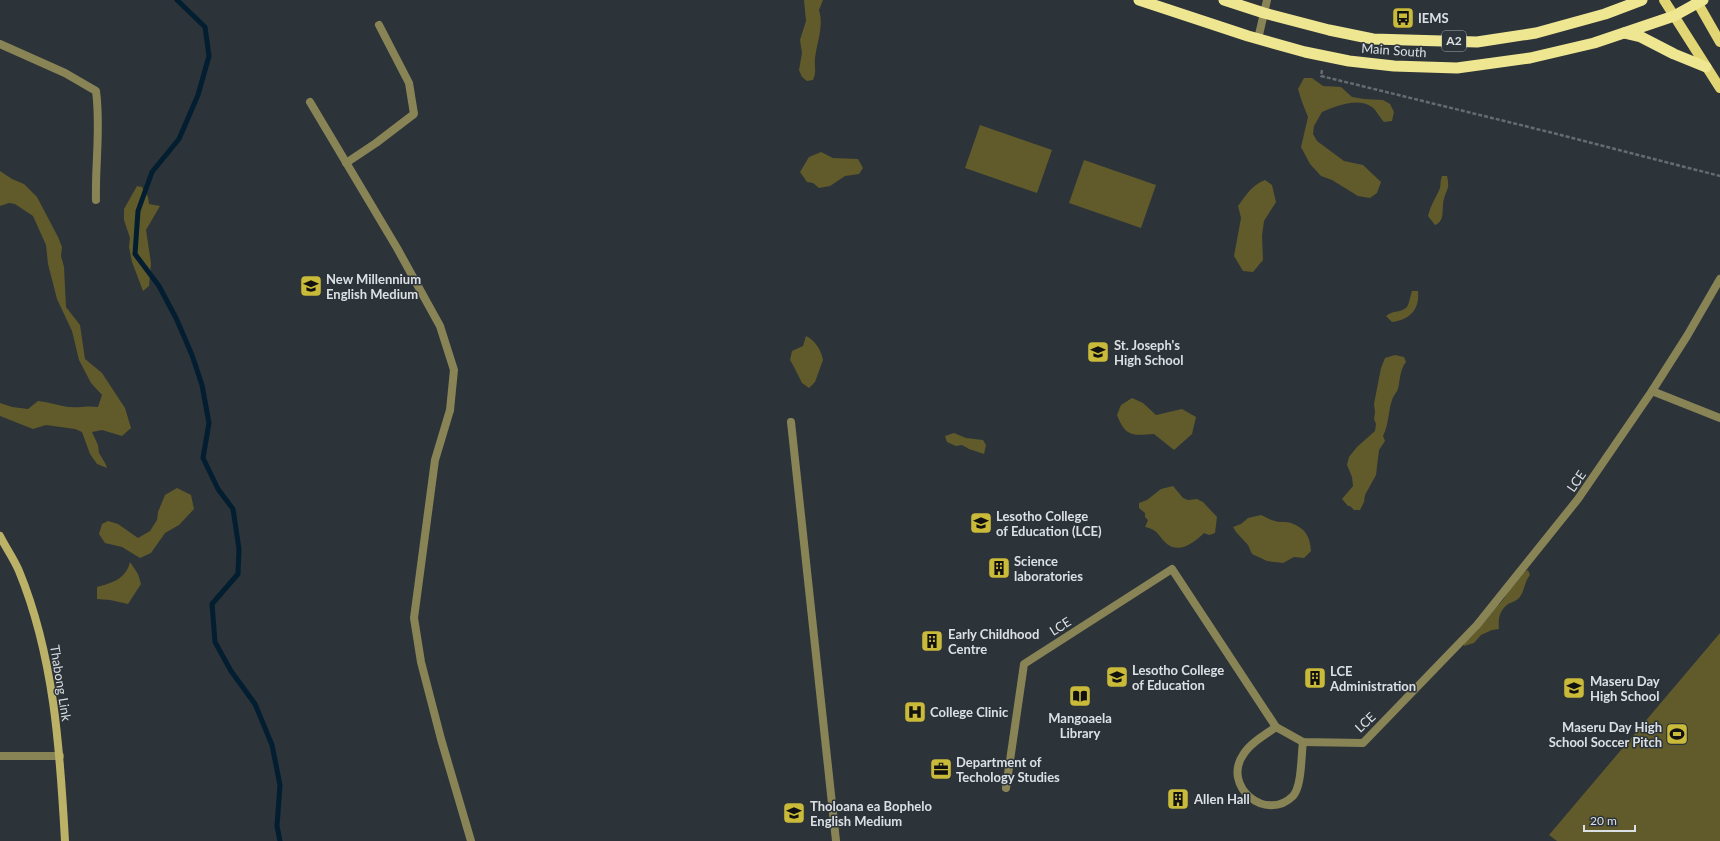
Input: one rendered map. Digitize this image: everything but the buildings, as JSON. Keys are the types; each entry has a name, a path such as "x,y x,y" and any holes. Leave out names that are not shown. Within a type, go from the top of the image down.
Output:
{"highway":[{"name":"Main South","path":"1139,0 1258,39 1324,56 1349,61 1394,66 1457,68 1530,58 1594,43 1674,16 1699,1"},
{"name":"Main South","path":"1224,0 1264,13 1329,30 1373,39 1477,42 1536,33 1605,14 1642,0"},
{"path":"1624,33 1641,37 1674,54 1706,67"}],"main road":[{"path":"1664,0 1720,88"},
{"path":"1699,1 1720,42"},
{"name":"Thabong Link","path":"0,536 19,571 43,644 60,756 65,841"}],"street":[{"path":"1258,39 1267,0"},
{"path":"346,163 376,144 414,114 409,84 379,25"},
{"path":"0,44 65,72 96,91 98,108 95,172 96,200"},
{"path":"310,102 397,248 440,326 454,370 450,410 435,460 414,618 421,662 441,739 471,841"},
{"name":"LCE","path":"1006,788 1024,664 1172,570 1276,727 1303,742 1363,743 1477,625 1578,499 1652,391 1687,336 1720,279"},
{"path":"1652,391 1720,418"},
{"path":"791,422 836,841"},
{"path":"1276,727 1249,747 1242,755 1238,765 1237,776 1240,786 1245,795 1254,801 1264,805 1275,805 1284,802 1293,795 1299,784 1303,742"},
{"path":"0,756 60,756"}],"path":[{"path":"1324,56 1321,76 1720,176"}],"shaded area":[{"path":"804,0 823,0 819,10 821,22 815,58 815,74 813,80 807,81 802,77 799,70 802,53 800,40 806,21"},
{"path":"1304,78 1312,78 1323,86 1341,87 1352,97 1383,100 1390,104 1394,112 1392,121 1384,122 1372,107 1366,104 1354,103 1340,105 1322,112 1314,126 1313,134 1317,141 1344,161 1363,165 1381,182 1377,193 1370,198 1358,196 1332,180 1321,176 1310,164 1301,147 1308,117 1298,89"},
{"path":"980,125 1052,150 1037,193 965,168"},
{"path":"821,152 833,158 858,159 863,168 859,174 845,176 830,186 819,188 813,183 807,182 800,172 809,157"},
{"path":"1084,160 1156,185 1141,228 1069,203"},
{"path":"0,171 12,179 24,184 37,197 62,247 61,256 64,267 66,307 80,325 85,359 102,373 125,408 131,428 122,436 102,430 92,432 98,445 99,453 107,468 97,464 90,454 82,432 75,429 46,425 33,429 0,416 0,403 12,407 28,409 38,401 67,407 98,407 102,395 91,383 79,360 72,331 57,299 48,264 46,245 33,216 15,204 9,203 0,206"},
{"path":"1442,176 1447,176 1448,186 1443,203 1441,221 1435,225 1428,216 1440,188"},
{"path":"1265,180 1272,185 1276,202 1264,221 1262,236 1263,260 1253,272 1243,271 1234,256 1241,218 1238,206 1253,188"},
{"path":"137,186 142,187 148,197 149,204 160,206 146,230 151,263 149,286 143,291 132,262 129,247 130,238 124,220 124,209"},
{"path":"1412,291 1418,291 1415,308 1409,316 1392,322 1386,316 1405,309 1409,303"},
{"path":"806,336 813,340 818,346 823,360 815,382 809,388 802,383 790,360 792,351 803,346"},
{"path":"1395,355 1404,357 1406,362 1401,371 1398,389 1391,404 1383,436 1385,441 1379,450 1376,475 1365,495 1364,502 1360,510 1354,510 1342,499 1353,486 1352,477 1347,465 1349,457 1357,447 1375,431 1376,424 1374,419 1374,404 1381,368 1385,358"},
{"path":"1132,398 1143,403 1156,415 1182,409 1196,417 1192,434 1174,450 1154,434 1140,435 1126,431 1117,415 1121,405"},
{"path":"954,433 966,438 983,440 986,445 984,454 962,445 956,446 947,442 945,436"},
{"path":"1173,486 1183,498 1188,500 1197,499 1203,502 1217,517 1215,533 1209,535 1204,533 1187,546 1177,548 1167,544 1156,532 1145,527 1148,520 1145,517 1145,513 1139,508 1139,503 1147,500 1161,489"},
{"path":"177,488 191,495 194,509 179,525 165,533 151,553 140,558 122,547 105,543 99,534 102,524 108,521 118,524 138,538 150,531 157,520 158,512 165,495"},
{"path":"1261,515 1273,521 1289,522 1300,527 1308,537 1311,551 1304,558 1294,557 1283,563 1267,561 1252,554 1248,545 1233,527 1241,524 1248,518"},
{"path":"130,562 138,574 141,584 128,604 97,599 97,587 113,582 122,576 128,568"},
{"path":"1528,570 1530,575 1521,595 1517,600 1508,604 1501,612 1499,629 1492,630 1481,635 1474,643 1464,646 1463,641 1503,600 1518,575"},
{"name":"Maseru Day High School Soccer Pitch","path":"1720,633 1720,841 1557,841 1549,835"}],"waterway":[{"path":"177,0 205,27 209,56 198,95 179,139 152,172 138,211 135,254 159,286 176,318 192,355 202,385 209,423 203,458 218,489 233,509 239,549 238,574 212,604 215,642 231,671 255,704 272,745 280,785 277,826 280,841"}],"place":[{"name":"IEMS","path":"1403,18"},
{"name":"New Millennium English Medium","path":"311,286"},
{"name":"St. Joseph's High School","path":"1098,352"},
{"name":"Lesotho College of Education (LCE)","path":"981,523"},
{"name":"Science laboratories","path":"999,568"},
{"name":"Early Childhood Centre","path":"932,641"},
{"name":"Lesotho College of Education","path":"1117,677"},
{"name":"LCE Administration","path":"1315,678"},
{"name":"Maseru Day High School","path":"1574,688"},
{"name":"Mangoaela Library","path":"1080,696"},
{"name":"College Clinic","path":"915,712"},
{"name":"Maseru Day High School Soccer Pitch","path":"1677,734"},
{"name":"Department of Techology Studies","path":"941,769"},
{"name":"Allen Hall","path":"1178,799"},
{"name":"Tholoana ea Bophelo English Medium","path":"794,813"}]}
